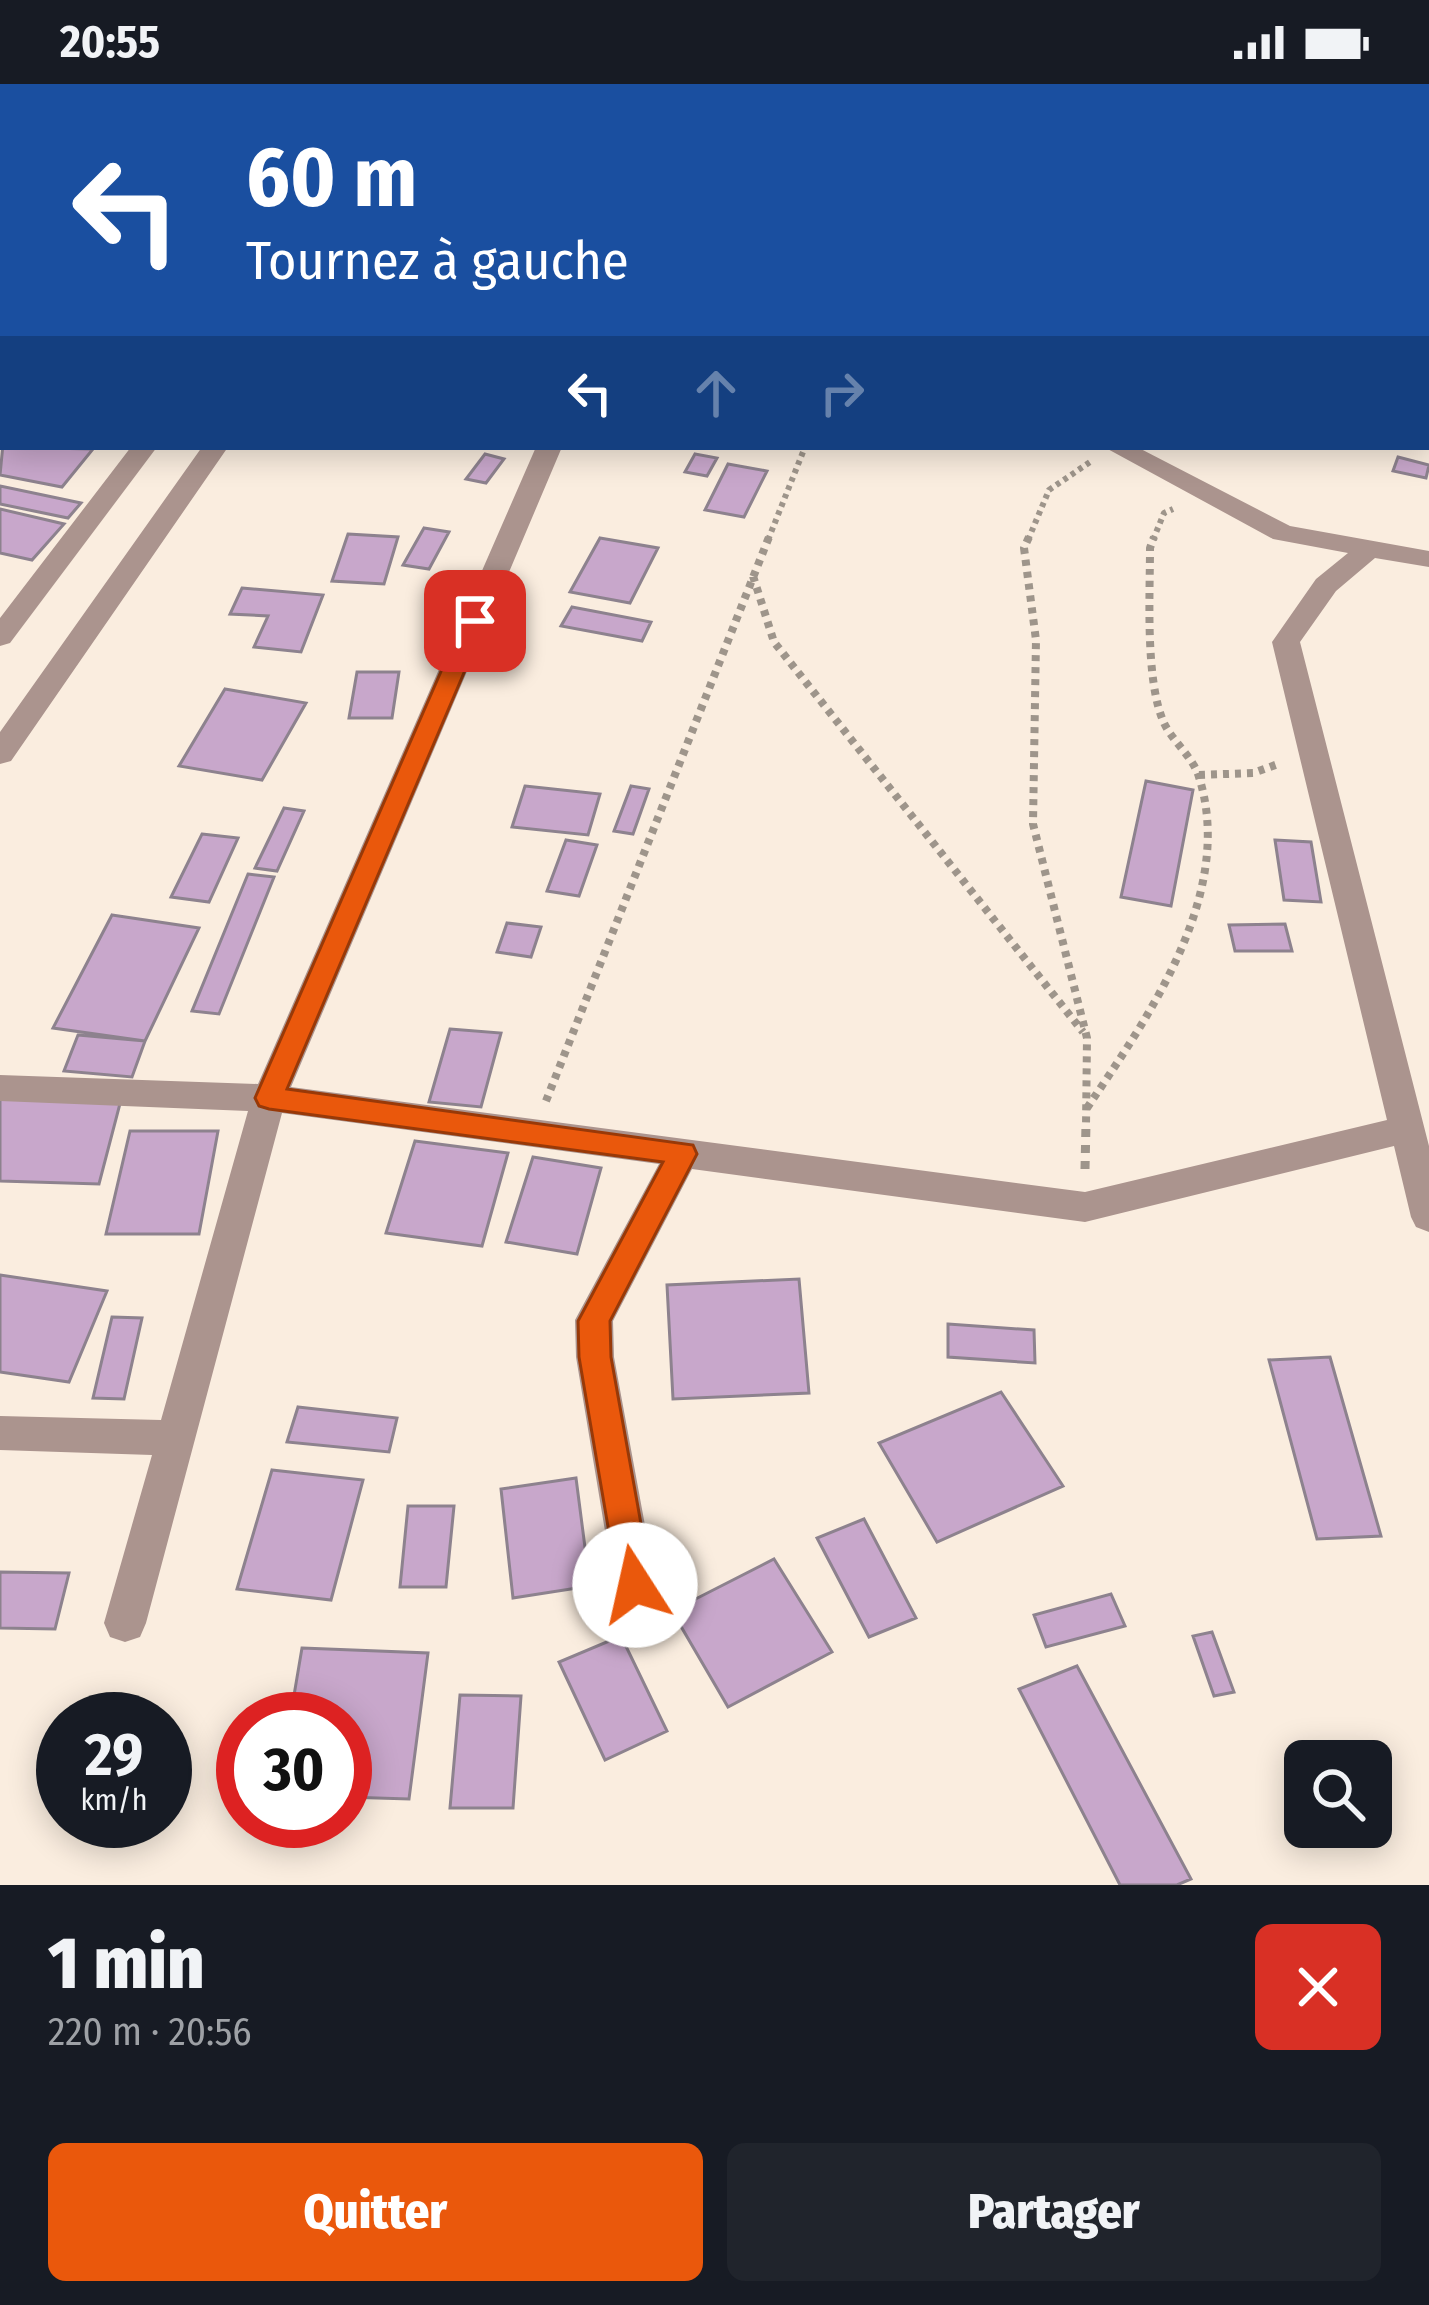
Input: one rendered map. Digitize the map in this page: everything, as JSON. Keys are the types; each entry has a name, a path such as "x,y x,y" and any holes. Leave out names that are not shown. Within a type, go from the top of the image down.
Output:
{"street":[{"path":"0,638 142,450"},
{"path":"0,754 213,450"},
{"path":"124,1623 269,1098 548,450"},
{"path":"1106,452 1206,493 1282,533 1429,560"},
{"path":"1370,549 1326,585 1286,642 1429,1217"},
{"path":"0,1088 269,1098 1085,1207 1407,1129"},
{"path":"635,1585 595,1357 594,1321 682,1154"},
{"path":"0,1433 176,1438"}],"path":[{"path":"532,1135 804,450"},
{"path":"1085,1207 1087,1038 1033,824 1036,640 1024,548 1049,490 1106,452"},
{"path":"1086,1110 1162,996 1196,911 1208,840 1199,775 1163,721 1151,646 1150,548 1164,513 1206,493"},
{"path":"753,576 774,642 1087,1038"},
{"path":"1199,775 1253,773 1314,753"}],"building":[{"path":"2,450 92,450 62,487 0,475"},
{"path":"485,454 504,459 486,483 466,479"},
{"path":"695,454 717,458 707,476 685,472"},
{"path":"1398,457 1429,465 1426,478 1393,471"},
{"path":"728,464 767,471 744,517 705,510"},
{"path":"0,486 81,503 68,518 0,504"},
{"path":"0,509 64,524 32,560 0,553"},
{"path":"424,528 449,532 429,569 403,565"},
{"path":"348,534 398,537 384,584 332,581"},
{"path":"600,538 658,548 630,603 570,592"},
{"path":"242,588 323,595 301,652 254,647 268,616 230,614"},
{"path":"572,607 651,622 642,641 561,626"},
{"path":"357,672 399,672 392,718 349,718"},
{"path":"225,689 306,703 262,780 179,766"},
{"path":"1146,781 1193,790 1171,906 1121,897"},
{"path":"525,786 600,794 588,835 512,827"},
{"path":"631,786 649,789 633,834 614,831"},
{"path":"284,808 304,811 277,871 255,868"},
{"path":"202,834 238,838 209,902 171,897"},
{"path":"566,840 597,845 579,896 547,891"},
{"path":"1275,840 1311,842 1321,902 1284,900"},
{"path":"248,874 274,877 219,1014 192,1011"},
{"path":"112,915 199,928 145,1041 53,1028"},
{"path":"507,923 541,927 531,957 497,952"},
{"path":"1285,924 1292,951 1235,951 1229,925"},
{"path":"450,1029 501,1033 481,1107 429,1102"},
{"path":"78,1035 145,1041 132,1077 64,1071"},
{"path":"0,1093 122,1096 99,1184 0,1181"},
{"path":"130,1131 218,1131 199,1234 106,1234"},
{"path":"415,1141 508,1153 482,1246 386,1233"},
{"path":"533,1157 601,1168 577,1254 506,1242"},
{"path":"0,1275 107,1291 69,1382 0,1372"},
{"path":"799,1279 809,1393 673,1399 667,1285"},
{"path":"112,1317 142,1318 124,1399 93,1398"},
{"path":"948,1324 1034,1330 1035,1363 948,1357"},
{"path":"1330,1357 1381,1536 1317,1539 1269,1360"},
{"path":"1001,1392 1063,1486 937,1542 879,1443"},
{"path":"298,1407 397,1418 389,1452 287,1442"},
{"path":"272,1470 363,1480 331,1600 237,1589"},
{"path":"576,1478 590,1586 513,1598 501,1489"},
{"path":"408,1506 454,1506 446,1587 400,1587"},
{"path":"864,1519 916,1618 869,1637 817,1538"},
{"path":"774,1559 832,1652 728,1707 672,1611"},
{"path":"0,1572 69,1573 55,1629 0,1628"},
{"path":"1111,1594 1125,1626 1046,1647 1034,1615"},
{"path":"1212,1632 1234,1692 1214,1696 1193,1636"},
{"path":"621,1636 667,1731 605,1760 559,1662"},
{"path":"302,1648 428,1653 409,1799 372,1798 372,1692 295,1692"},
{"path":"1077,1666 1191,1879 1177,1885 1120,1885 1019,1689"},
{"path":"460,1695 521,1696 513,1808 450,1808"}],"route":[{"path":"475,621 269,1098 682,1154 594,1321 595,1357 635,1585"}]}
